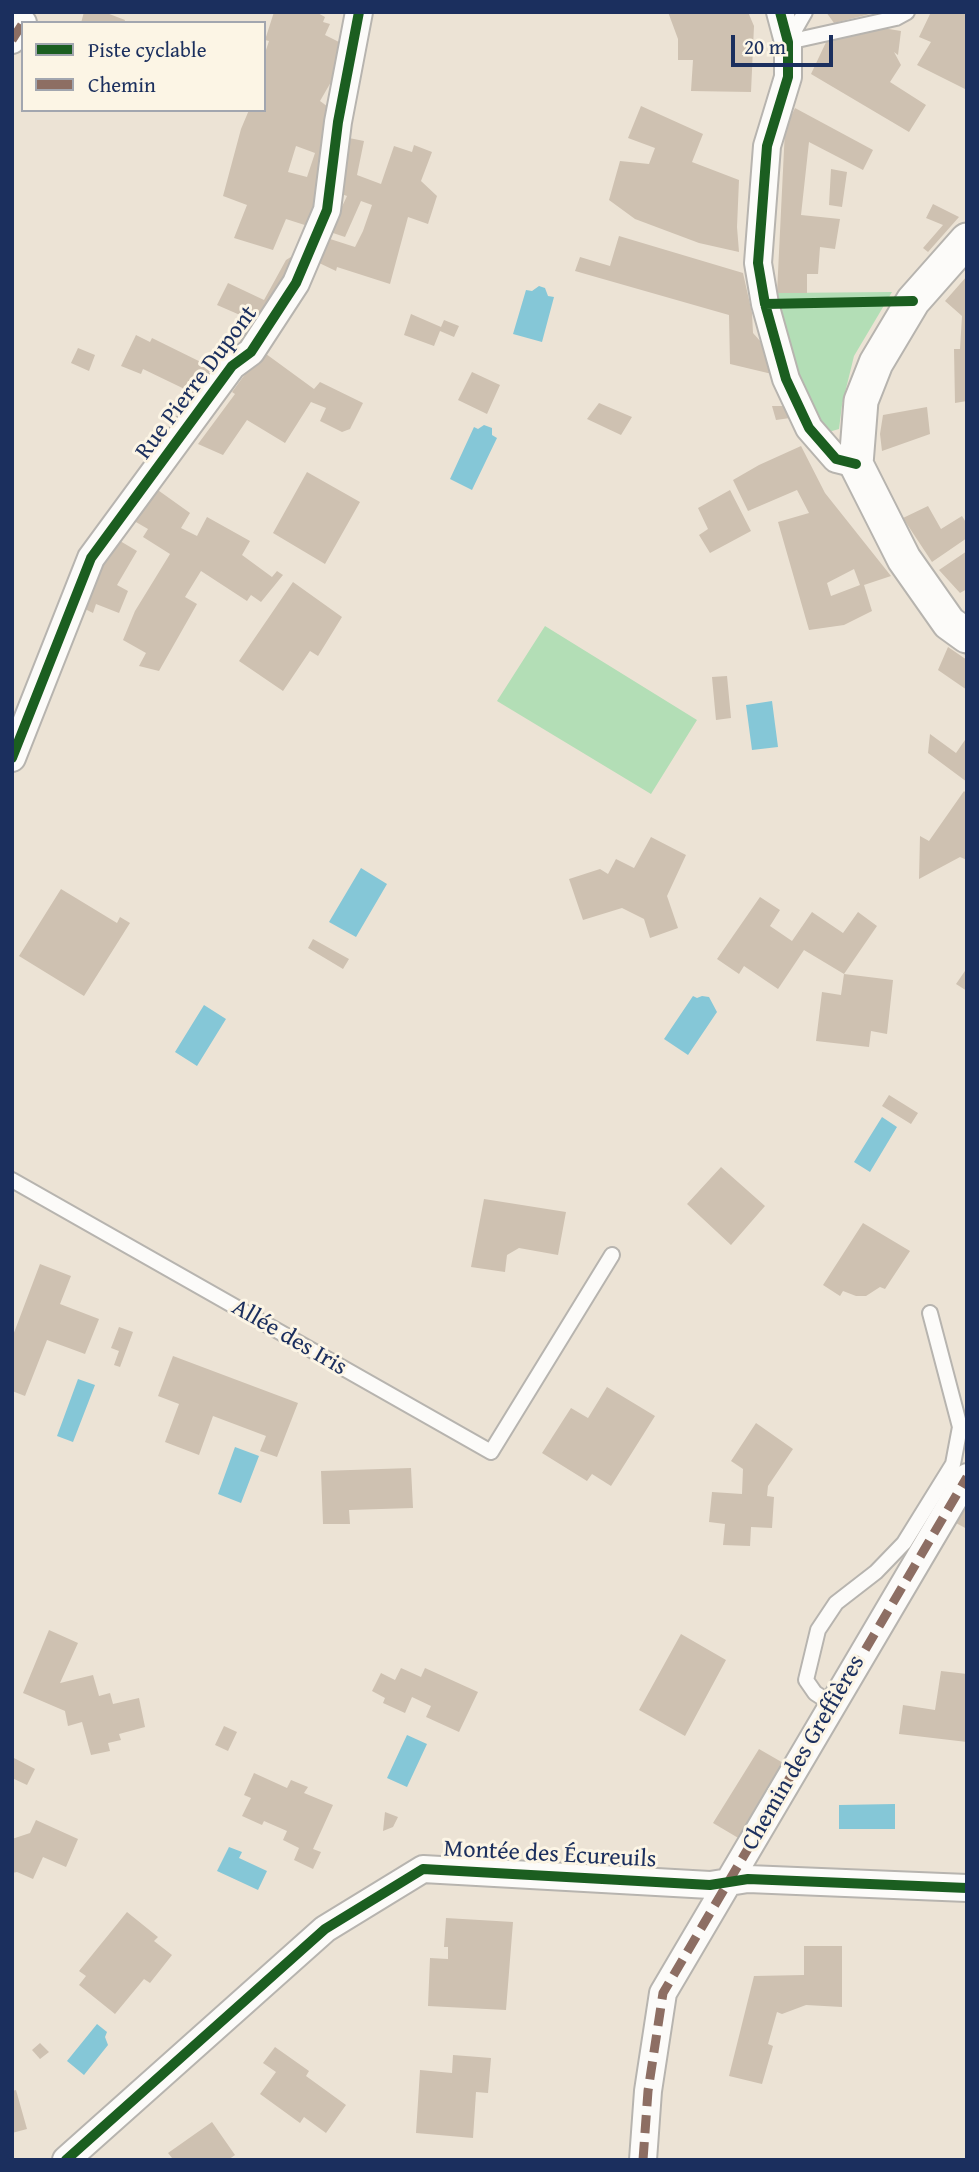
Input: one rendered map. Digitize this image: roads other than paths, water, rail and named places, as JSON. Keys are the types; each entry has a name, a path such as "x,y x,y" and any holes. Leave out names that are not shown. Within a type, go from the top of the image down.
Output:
{"street":[{"name":"Rue Pierre Dupont","path":"12,758 92,558 232,366 251,352 296,283 327,210 338,122 359,12"},
{"path":"780,12 788,42 788,77 767,146 758,264 765,304 786,379 809,428 836,459 856,464"},
{"path":"967,240 912,301 876,363 862,401 856,464 904,559 949,623 967,636"},
{"name":"Chemin des Greffières","path":"643,2160 648,2091 663,1993 967,1477"},
{"name":"Montée des Écureuils","path":"66,2160 325,1929 423,1869 709,1885 729,1881 967,1888"}],"lane":[{"path":"788,42 806,12"},
{"path":"788,42 896,18 907,12"},
{"name":"Allée des Iris","path":"12,1180 491,1452 612,1255"},
{"path":"832,1703 815,1693 806,1680 818,1630 836,1603 876,1572 904,1543 953,1464 960,1427 930,1312"}],"water":[{"path":"539,286 545,288 548,296 554,297 542,342 513,334 526,290 532,291"},
{"path":"484,425 492,428 492,435 497,438 472,490 450,479 474,427 478,429"},
{"path":"772,701 778,747 752,750 746,705"},
{"path":"361,868 387,884 356,937 329,922"},
{"path":"693,996 709,997 717,1012 688,1055 664,1039"},
{"path":"204,1005 226,1019 197,1066 175,1052"},
{"path":"882,1117 897,1127 870,1172 854,1162"},
{"path":"78,1379 95,1385 73,1442 57,1436"},
{"path":"235,1447 259,1456 241,1503 218,1494"},
{"path":"407,1735 427,1744 407,1787 387,1778"},
{"path":"895,1804 895,1829 839,1829 839,1805"},
{"path":"229,1847 242,1852 239,1858 267,1871 258,1890 217,1871"},
{"path":"97,2024 107,2032 105,2037 108,2045 84,2075 67,2061"}]}
